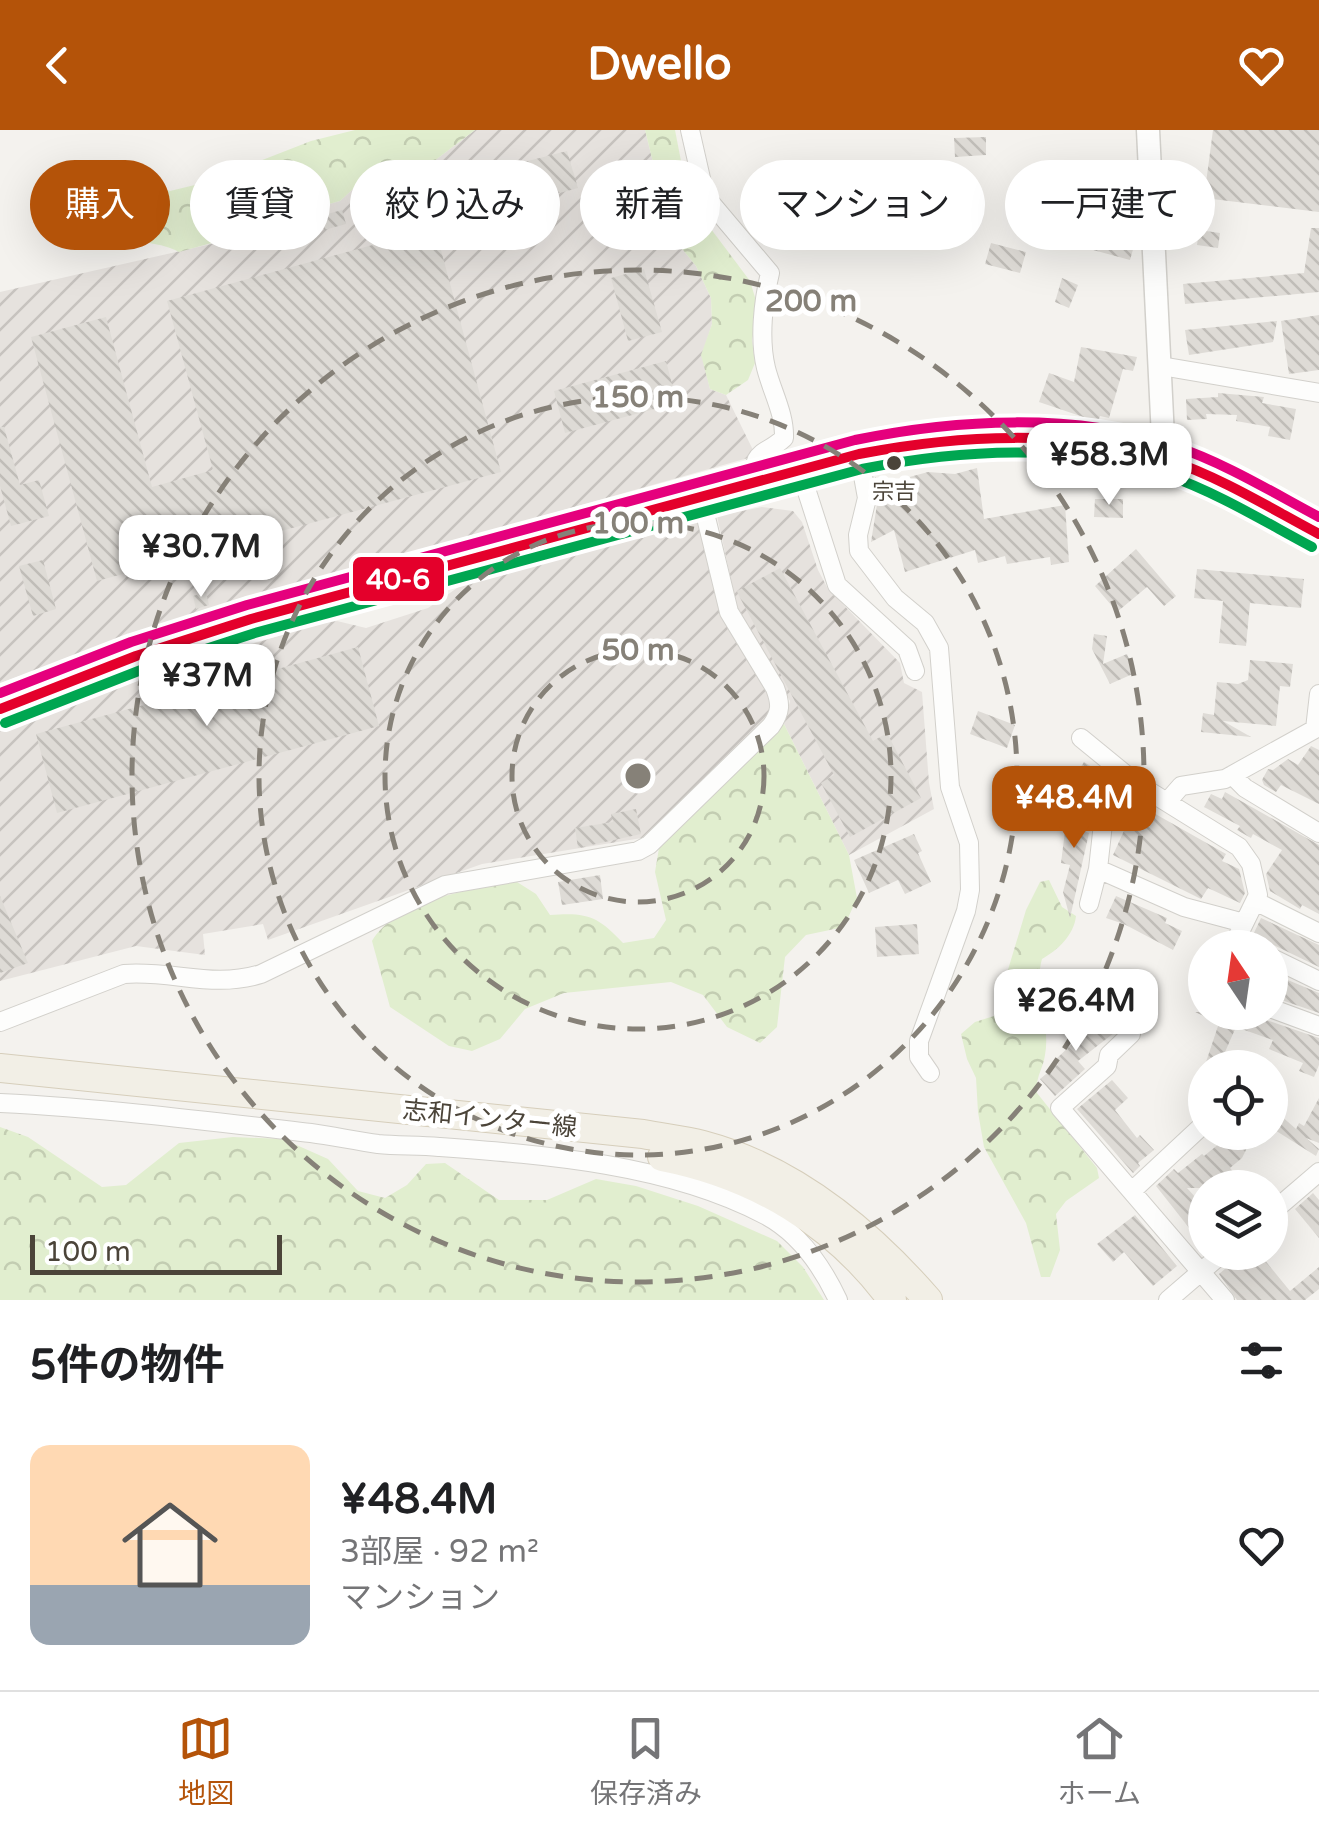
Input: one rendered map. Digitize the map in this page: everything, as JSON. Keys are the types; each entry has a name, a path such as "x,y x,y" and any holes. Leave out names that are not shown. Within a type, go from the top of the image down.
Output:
{"highway":[{"path":"0,709 194,636 860,454 940,440 1022,436 1164,458 1225,484 1319,534"}],"main road":[{"name":"志和インター線","path":"0,1068 643,1134 704,1146 754,1164 813,1197 876,1244 928,1300"},
{"name":"志和インター線","path":"0,1085 633,1151 694,1163 744,1180 789,1204 827,1231 892,1300"}],"street":[{"path":"690,130 705,196 770,273 764,298 762,342 785,426 784,438 758,456 753,466 757,482"},
{"path":"1148,130 1164,458"},
{"path":"1161,366 1319,394"},
{"path":"860,454 867,498 858,536 859,551 896,598 925,623 939,648 950,787 970,843 966,911 919,1042 919,1057 930,1073"},
{"path":"800,470 837,584 907,649 915,672"},
{"path":"0,1022 124,974 238,981 261,974 445,885 638,851 649,845 780,714 775,688 730,612 701,496"},
{"path":"1167,802 1181,786 1225,779 1315,729 1319,694"},
{"path":"1081,738 1117,768 1239,846 1251,864 1258,895 1244,930"},
{"path":"1089,904 1098,869 1107,786 1117,768"},
{"path":"1232,774 1244,788 1319,834"},
{"path":"1098,869 1184,907 1223,930"},
{"path":"1255,901 1319,933"},
{"path":"1288,966 1319,981"},
{"path":"1288,1015 1319,1026"},
{"path":"1131,1034 1109,1055 1108,1066 1060,1108 1225,1300"},
{"path":"0,1103 313,1133 380,1144 472,1150 587,1163 644,1174 697,1188 769,1217 812,1256 838,1300"},
{"path":"1132,1191 1188,1140"},
{"path":"1288,1199 1319,1172"},
{"path":"1168,1300 1203,1270"}],"shaded area":[{"path":"475,130 645,130 652,160 580,160 580,250 683,250 696,266 711,298 712,324 702,355 710,389 726,395 753,450 748,458 188,616 0,683 0,292 190,249 330,250 330,204 350,192 350,250 560,250 560,160 436,160"},
{"path":"762,507 793,511 802,522 828,589 900,663 904,683 922,692 934,809 849,855 784,724 790,701 737,607 717,516"},
{"path":"698,520 725,622 768,691 770,715 642,838 482,864 268,940 263,924 203,934 205,955 136,946 0,981 0,731 156,674 317,624 337,621 366,628 428,608 463,584"}],"green space":[{"path":"355,130 475,130 436,160 350,160 350,192 330,204 330,160 262,160 311,141"},
{"path":"645,130 675,130 681,160 652,160"},
{"path":"190,186 190,249 179,252 170,248 170,191"},
{"path":"720,241 750,281 758,307 752,340 755,363 748,380 726,395 710,389 701,355 712,324 711,298 696,266 683,250 720,250"},
{"path":"784,724 849,855 857,898 844,927 806,935 785,957 777,1027 760,1043 727,1027 703,995 671,982 564,993 525,1009 500,1039 472,1051 449,1046 390,1007 372,941 399,915 437,898 517,882 536,894 550,915 591,918 623,943 654,938 666,920 655,872 659,848"},
{"path":"1049,880 1062,907 1076,916 1064,941 1042,959 1040,983 1046,1043 1037,1093 1097,1168 1099,1178 1066,1201 1056,1214 1060,1250 1050,1277 1041,1277 1026,1223 984,1147 976,1078 961,1034 975,1022 994,1016 1026,910 1040,882"},
{"path":"0,1127 28,1137 102,1187 126,1185 179,1143 233,1137 283,1139 328,1159 358,1191 385,1198 407,1185 426,1164 445,1163 499,1200 547,1200 596,1179 636,1186 698,1206 777,1241 803,1267 824,1300 0,1300"}],"building":[{"path":"1213,130 1319,130 1319,212 1215,199 1215,160 1209,160"},
{"path":"986,137 986,155 955,157 954,138"},
{"path":"567,151 578,188 560,193 560,160 532,160"},
{"path":"342,210 346,224 330,228 330,213"},
{"path":"1311,228 1319,228 1319,292 1185,304 1183,284 1304,273"},
{"path":"991,243 1005,247 1005,250 1026,252 1020,273 985,264"},
{"path":"354,250 441,250 501,472 233,544 237,559 209,566 205,552 97,581 31,337 106,317 152,487 213,470 167,301"},
{"path":"1093,250 1133,250 1130,260"},
{"path":"644,269 662,332 628,341 611,278"},
{"path":"1062,278 1078,285 1069,308 1055,302"},
{"path":"1319,315 1319,370 1289,374 1281,321"},
{"path":"1277,321 1273,342 1189,355 1185,330"},
{"path":"1081,347 1137,357 1133,371 1123,369 1109,418 1100,416 1098,422 1039,402 1049,373 1074,382"},
{"path":"666,361 677,403 565,433 554,391"},
{"path":"1218,393 1264,397 1262,403 1296,409 1290,440 1268,436 1270,427 1236,421 1237,415 1206,414 1207,419 1187,420 1186,399 1218,397"},
{"path":"0,427 4,427 20,485 39,480 49,516 11,526 0,486"},
{"path":"977,468 984,519 1065,505 1069,562 1051,565 1050,557 1007,564 1005,556 978,563 975,550 905,572 894,530 871,542 880,485 928,472 955,474"},
{"path":"1095,499 1123,499 1123,518 1094,517"},
{"path":"1136,549 1176,596 1164,606 1147,587 1117,612 1095,586"},
{"path":"43,560 56,609 33,616 19,566"},
{"path":"780,568 873,741 887,733 921,798 850,837 821,783 834,775 737,591"},
{"path":"1197,569 1304,579 1301,608 1250,603 1246,646 1219,643 1223,601 1194,598"},
{"path":"206,592 209,605 196,609 193,596"},
{"path":"1094,634 1107,636 1103,664 1127,654 1135,673 1110,684 1092,649"},
{"path":"358,647 379,726 57,813 36,734 166,699 161,681 196,671 201,690"},
{"path":"1250,660 1293,664 1290,687 1280,686 1276,726 1223,721 1251,737 1201,732 1203,713 1214,715 1217,682 1238,684 1248,680"},
{"path":"978,711 1015,725 1007,748 970,734"},
{"path":"1311,746 1319,750 1319,804 1281,785 1276,792 1264,785 1262,780 1268,769 1273,770 1288,759 1298,765"},
{"path":"1084,762 1097,770 1092,778 1096,781 1094,789 1080,792 1069,785"},
{"path":"1225,792 1319,845 1319,914 1302,905 1300,909 1270,891 1266,874 1282,850 1253,834 1251,838 1237,830 1240,826 1204,807 1211,794 1222,799"},
{"path":"1126,802 1136,803 1226,854 1222,861 1239,869 1245,893 1240,903 1208,888 1201,899 1113,855 1127,824 1119,823 1121,805 1126,806"},
{"path":"1068,807 1086,808 1089,833 1070,918 1063,892 1070,865 1061,863"},
{"path":"636,809 641,834 578,848 575,828 613,822 611,814"},
{"path":"914,834 931,882 905,894 898,880 869,893 854,860"},
{"path":"600,875 603,899 562,905 558,882"},
{"path":"0,896 28,963 0,973"},
{"path":"1116,896 1167,918 1165,923 1182,931 1173,950 1106,918"},
{"path":"1261,918 1287,930 1255,930"},
{"path":"917,924 919,954 877,957 875,927"},
{"path":"1288,931 1319,945 1319,967 1288,952"},
{"path":"1288,980 1319,993 1319,1013 1288,1002"},
{"path":"1097,1018 1107,1028 1112,1022 1119,1029 1078,1061 1085,1069 1055,1096 1040,1079 1058,1064 1055,1060 1073,1043 1064,1032 1074,1023 1083,1034"},
{"path":"1288,1027 1319,1038 1319,1065 1314,1077 1299,1071 1303,1063 1288,1057 1288,1050 1269,1049 1273,1040 1245,1030"},
{"path":"1217,1030 1235,1030 1226,1050 1210,1050"},
{"path":"1112,1080 1128,1098 1115,1110 1137,1138 1140,1135 1154,1150 1138,1163 1140,1166 1133,1173 1077,1109"},
{"path":"1319,1098 1319,1143 1306,1138 1319,1149 1316,1156 1288,1138 1288,1122 1296,1129 1299,1123 1304,1126"},
{"path":"1211,1150 1246,1150 1232,1170 1188,1170 1188,1226 1156,1186 1174,1169 1178,1173"},
{"path":"1313,1193 1319,1200 1319,1238 1295,1209"},
{"path":"1135,1215 1177,1266 1153,1286 1124,1252 1113,1262 1097,1244"},
{"path":"1319,1267 1319,1289 1305,1300 1237,1300 1219,1274 1224,1270 1273,1270 1290,1291"}],"transit line":[{"path":"0,693 131,642 247,605 855,440 933,427 1015,422 1136,435 1212,461 1319,517"},
{"name":"40-6","path":"0,709 136,656 251,619 896,447 1014,438 1094,443 1132,450 1208,476 1319,534"},
{"path":"5,723 141,670 255,633 899,462 1015,452 1093,457 1131,464 1205,490 1312,547"}],"place":[{"name":"宗吉","path":"894,463"}]}
